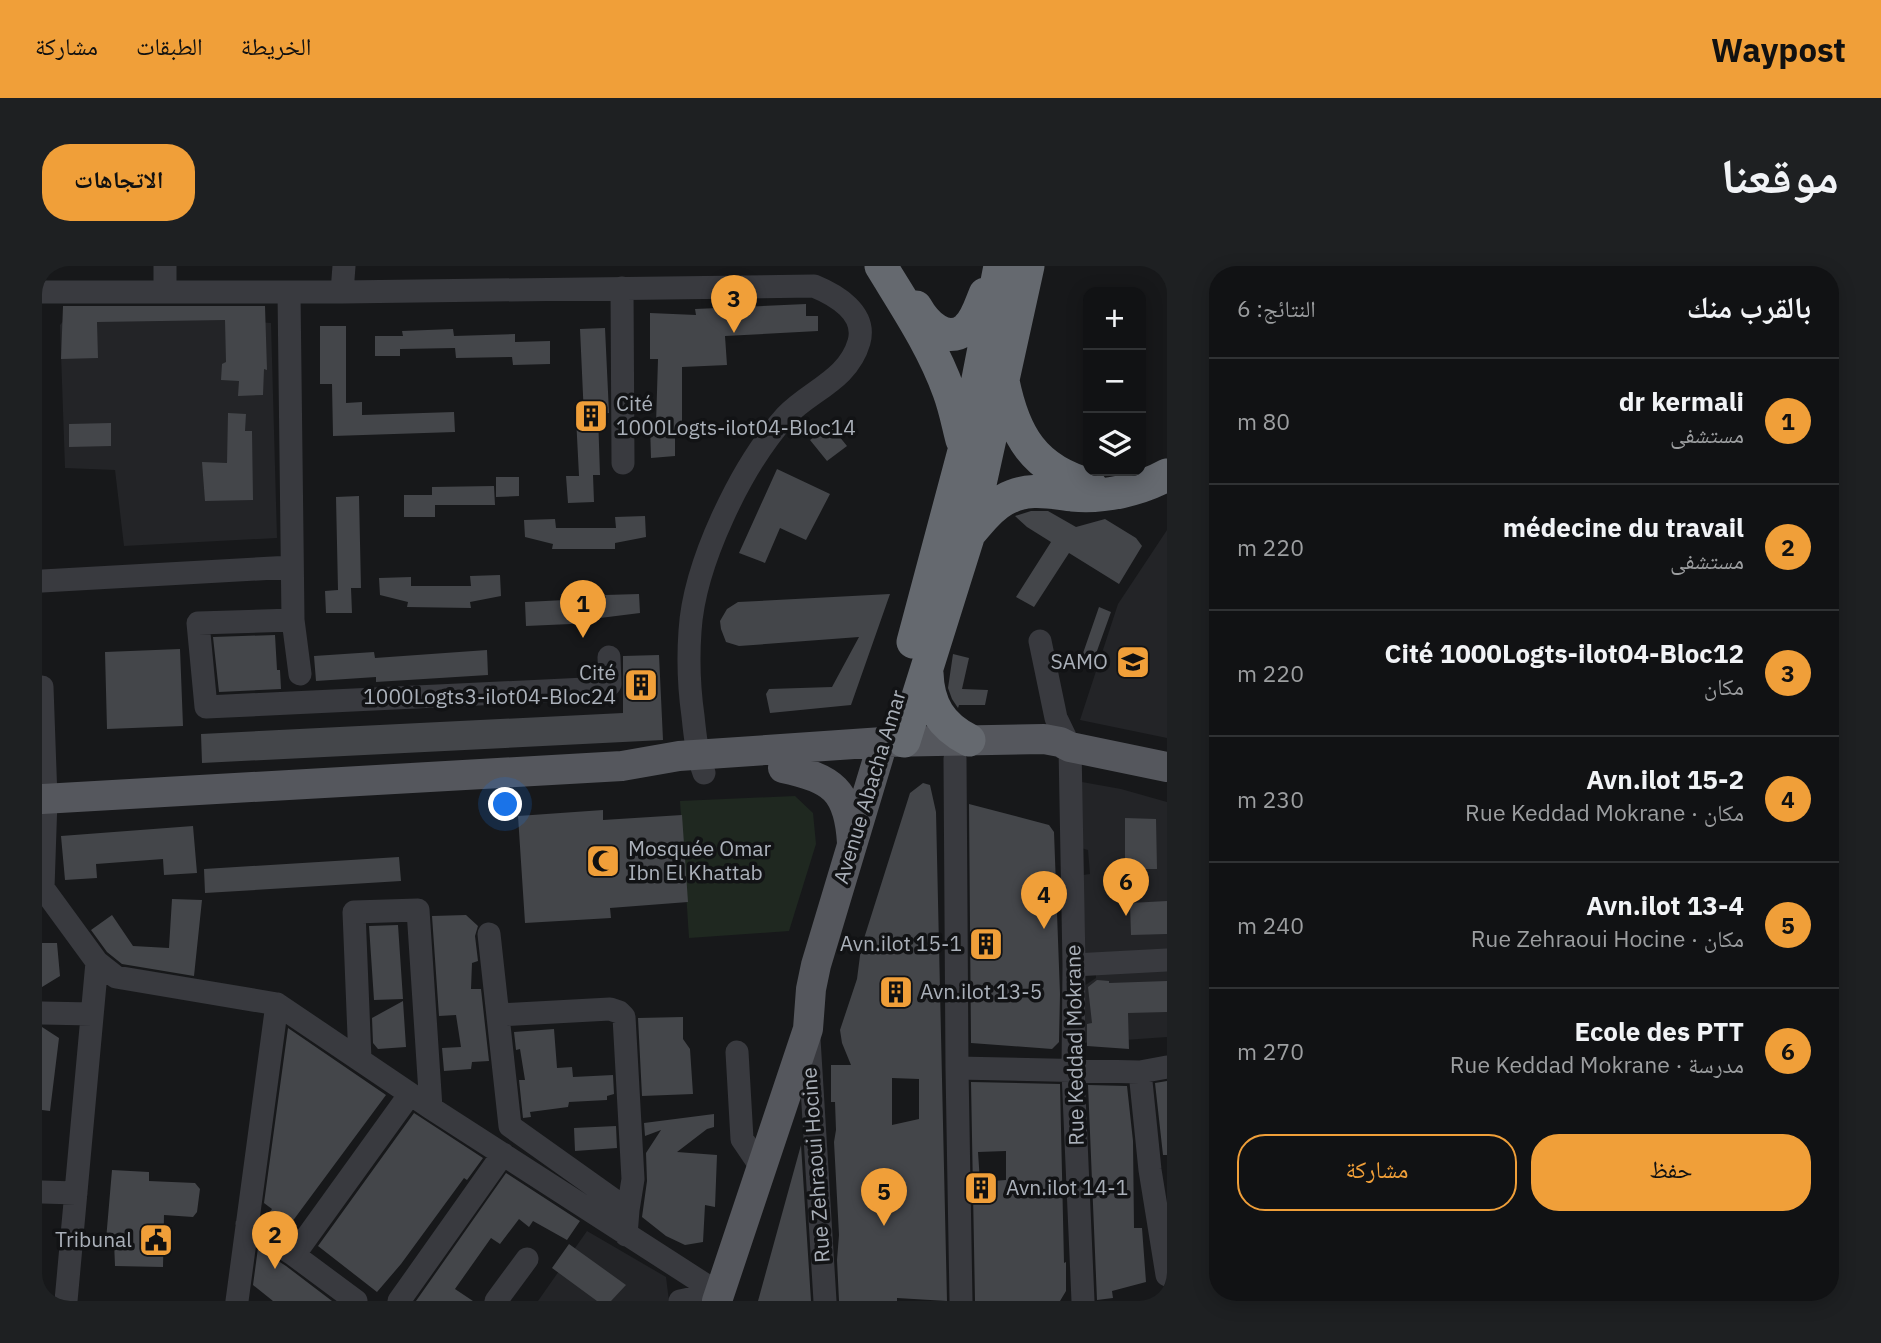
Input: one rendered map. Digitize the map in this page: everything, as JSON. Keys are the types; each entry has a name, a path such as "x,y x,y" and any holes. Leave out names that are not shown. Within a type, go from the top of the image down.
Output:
{"highway":[{"path":"881,266 918,326 937,364 950,393 964,451"},
{"path":"891,266 930,327 943,333 955,334 966,329 975,317 998,266"},
{"name":"Avenue Abacha Amar","path":"891,752 922,613 964,451 998,266"},
{"path":"891,752 927,673 969,534 1028,266"},
{"path":"1002,377 1007,404 1017,429 1035,455 1055,471 1074,480 1116,492"},
{"path":"969,534 993,507 1005,499 1023,493 1038,490 1084,495 1116,492 1150,484 1167,475"},
{"path":"927,673 930,701 937,714 956,734 962,749"}],"main road":[{"path":"701,764 962,749 1044,739 1167,767"},
{"path":"44,799 622,766 660,759 783,768 891,752"},
{"path":"808,1029 828,981 891,752"},
{"name":"Avenue Abacha Amar","path":"716,1298 808,1029 816,965 852,847 891,752"},
{"path":"783,768 822,779 835,790 848,815 852,847"}],"street":[{"path":"165,266 165,292"},
{"path":"342,292 344,266"},
{"path":"42,292 342,292 614,280 814,286 836,295 852,310 860,339 848,367 787,415 751,463 722,520 700,581 690,629 690,694 701,764"},
{"path":"614,280 623,463"},
{"path":"289,292 293,620 300,674"},
{"path":"42,581 292,567"},
{"path":"293,620 198,622 206,707 606,688 610,684 609,657"},
{"path":"1040,641 1056,718 1070,747"},
{"path":"42,687 42,888 97,962 116,977 277,1004 626,1234 716,1298"},
{"name":"Rue Keddad Mokrane","path":"1070,747 1073,1072 1083,1301"},
{"path":"961,1301 957,1068 962,749"},
{"path":"360,1060 354,912 418,910 431,1108"},
{"path":"489,934 510,1126 628,1210"},
{"path":"1074,965 1167,960"},
{"path":"66,1301 97,962"},
{"path":"237,1301 277,1004"},
{"path":"498,1015 610,1009 624,1017 633,1180 626,1234"},
{"path":"42,1013 92,1014"},
{"name":"Rue Zehraoui Hocine","path":"808,1029 825,1301"},
{"path":"737,1052 743,1139 761,1167"},
{"path":"957,1068 1140,1072 1167,1067"},
{"path":"1140,1072 1159,1169 1167,1275"},
{"path":"294,1255 410,1094"},
{"path":"399,1301 503,1154"},
{"path":"42,1192 76,1193"},
{"path":"247,1224 356,1301"},
{"path":"496,1301 527,1259"},
{"path":"680,1301 716,1298"}],"shaded area":[{"path":"73,309 271,323 277,538 124,546 115,470 65,468 60,325"},
{"name":"SAMO","path":"1167,530 1167,738 1080,720 1118,604"},
{"path":"1082,782 1121,789 1167,802 1167,1037 1082,1043 1084,986 1096,978 1096,959 1085,958 1083,875 1090,874 1088,850 1081,848"},
{"path":"795,796 813,813 816,844 789,931 689,938 680,801"},
{"path":"587,1231 666,1277 669,1301 538,1301"}],"building":[{"path":"806,304 806,316 818,316 818,331 725,336 727,365 682,367 682,426 675,427 675,456 651,458 650,425 656,424 658,359 650,359 650,313 696,315 695,309"},
{"path":"63,306 265,306 267,370 264,369 263,395 238,396 239,381 221,380 222,364 226,362 225,320 97,322 98,358 61,359"},
{"path":"320,326 346,326 346,403 362,402 362,415 454,412 455,432 333,436 332,384 320,384"},
{"name":"Cité 1000Logts-ilot04-Bloc14","path":"605,328 609,413 598,414 600,475 593,475 594,502 568,503 566,476 579,476 576,417 584,417 580,329"},
{"path":"453,329 454,336 515,334 515,342 550,341 550,364 513,365 512,357 456,358 455,348 400,349 400,356 375,356 375,336 403,336 402,331"},
{"path":"228,413 246,414 245,431 252,431 253,500 205,501 202,462 227,463"},
{"path":"111,423 111,446 69,447 69,424"},
{"path":"830,425 847,446 827,461 810,440"},
{"path":"777,469 830,494 806,540 780,528 765,563 739,553"},
{"path":"496,477 519,477 519,496 496,497"},
{"path":"494,486 495,505 435,505 435,517 404,517 404,495 432,495 432,487"},
{"path":"359,496 361,588 351,588 352,613 326,613 325,591 338,590 336,497"},
{"path":"1031,511 1048,511 1076,527 1105,519 1136,538 1142,546 1119,584 1069,553 1034,607 1016,597 1051,542 1015,516"},
{"path":"645,516 646,537 615,543 615,549 552,549 553,544 525,537 524,520 555,519 556,528 616,528 615,517"},
{"path":"500,575 501,596 470,602 471,608 407,607 408,602 380,595 379,578 411,577 411,586 471,586 470,576"},
{"path":"639,594 640,613 592,619 593,623 526,626 525,602"},
{"path":"890,594 851,705 770,713 766,694 769,689 832,687 859,637 739,646 726,642 721,629 720,621 727,609 738,602"},
{"path":"1099,607 1111,612 1093,662 1081,659"},
{"path":"275,635 281,689 219,692 213,637"},
{"path":"180,649 183,726 107,729 105,652"},
{"path":"487,650 488,675 376,682 376,677 316,681 314,656 374,652 375,658"},
{"path":"953,654 969,658 962,689 988,690 985,705 959,705 958,708 952,699 948,688"},
{"name":"Cité 1000Logts3-ilot04-Bloc24","path":"659,655 663,740 202,763 201,734 623,713 623,656"},
{"name":"Avn.ilot 13-5","path":"923,783 930,785 936,812 947,1301 897,1298 897,1301 839,1301 834,1142 836,1130 835,1102 831,1102 831,1065 851,1065 840,1030 857,979 861,948 910,793","holes":["892,1078 919,1079 919,1119 892,1125"]},
{"path":"969,804 1049,825 1054,832 1060,994 1059,1042 1052,1049 971,1043"},
{"name":"Mosquée Omar Ibn El Khattab","path":"603,810 603,820 682,815 688,902 610,908 611,918 525,923 518,816"},
{"path":"1125,818 1156,819 1157,869 1125,869"},
{"path":"193,826 197,873 164,875 163,859 96,864 97,878 65,880 61,836"},
{"path":"399,857 401,881 205,893 204,869"},
{"path":"172,899 202,900 194,976 122,964 107,952 91,930 112,915 133,946 169,948"},
{"path":"1167,901 1167,934 1131,935 1130,903"},
{"path":"466,915 478,926 475,936 478,961 472,963 471,989 481,989 489,1061 472,1062 471,1069 444,1071 442,1048 461,1047 456,1015 439,1016 432,916"},
{"path":"398,925 403,999 374,1000 369,926"},
{"path":"42,943 57,943 60,976 42,987"},
{"path":"1097,980 1109,983 1167,981 1167,1012 1128,1013 1129,1049 1087,1046 1087,1024 1092,1023 1088,987"},
{"path":"403,1001 406,1047 378,1049 373,1043 372,1018"},
{"path":"683,1017 683,1039 690,1049 693,1094 642,1096 638,1018"},
{"path":"42,1027 59,1038 50,1111 42,1110"},
{"path":"288,1028 386,1095 289,1226 270,1212 272,1209 264,1203"},
{"path":"554,1029 557,1068 572,1067 573,1077 613,1075 614,1094 607,1096 607,1100 569,1102 568,1107 530,1112 531,1117 523,1118 519,1080 525,1080 514,1032"},
{"path":"1167,1081 1167,1155 1163,1155 1155,1083"},
{"name":"Avn.ilot 14-1","path":"971,1082 1060,1084 1066,1291 1060,1301 975,1301","holes":["1006,1151 1006,1180 980,1182 978,1152"]},
{"path":"1088,1085 1127,1086 1133,1141 1134,1228 1142,1228 1146,1282 1112,1291 1113,1298 1097,1300"},
{"path":"414,1113 483,1158 467,1180 464,1178 377,1292 318,1246"},
{"path":"714,1114 714,1127 707,1129 677,1152 717,1155 715,1207 705,1205 703,1242 685,1245 666,1236 642,1217 647,1181 646,1153 661,1130 645,1136 644,1123"},
{"path":"616,1126 617,1148 575,1151 574,1128"},
{"path":"801,1145 811,1301 758,1301"},
{"path":"112,1170 149,1172 149,1181 195,1183 200,1189 197,1212 193,1217 164,1215 163,1267 115,1266 114,1241 106,1240"},
{"path":"506,1173 580,1221 567,1240 533,1221 529,1227 519,1219 500,1244 491,1238 455,1289 473,1301 416,1301"},
{"path":"569,1244 626,1285 611,1301 597,1301 552,1268"},
{"path":"258,1248 332,1301 273,1301 253,1285"}],"place":[{"name":"Cité 1000Logts-ilot04-Bloc12","path":"734,333"},
{"name":"Cité 1000Logts-ilot04-Bloc14","path":"591,416"},
{"name":"dr kermali","path":"583,638"},
{"name":"SAMO","path":"1133,662"},
{"name":"Cité 1000Logts3-ilot04-Bloc24","path":"641,685"},
{"name":"Mosquée Omar Ibn El Khattab","path":"603,861"},
{"name":"Ecole des PTT","path":"1126,916"},
{"name":"Avn.ilot 15-2","path":"1044,929"},
{"name":"Avn.ilot 15-1","path":"986,944"},
{"name":"Avn.ilot 13-5","path":"896,992"},
{"name":"Avn.ilot 14-1","path":"981,1188"},
{"name":"Avn.ilot 13-4","path":"884,1226"},
{"name":"Tribunal","path":"156,1240"},
{"name":"médecine du travail","path":"275,1269"}]}
